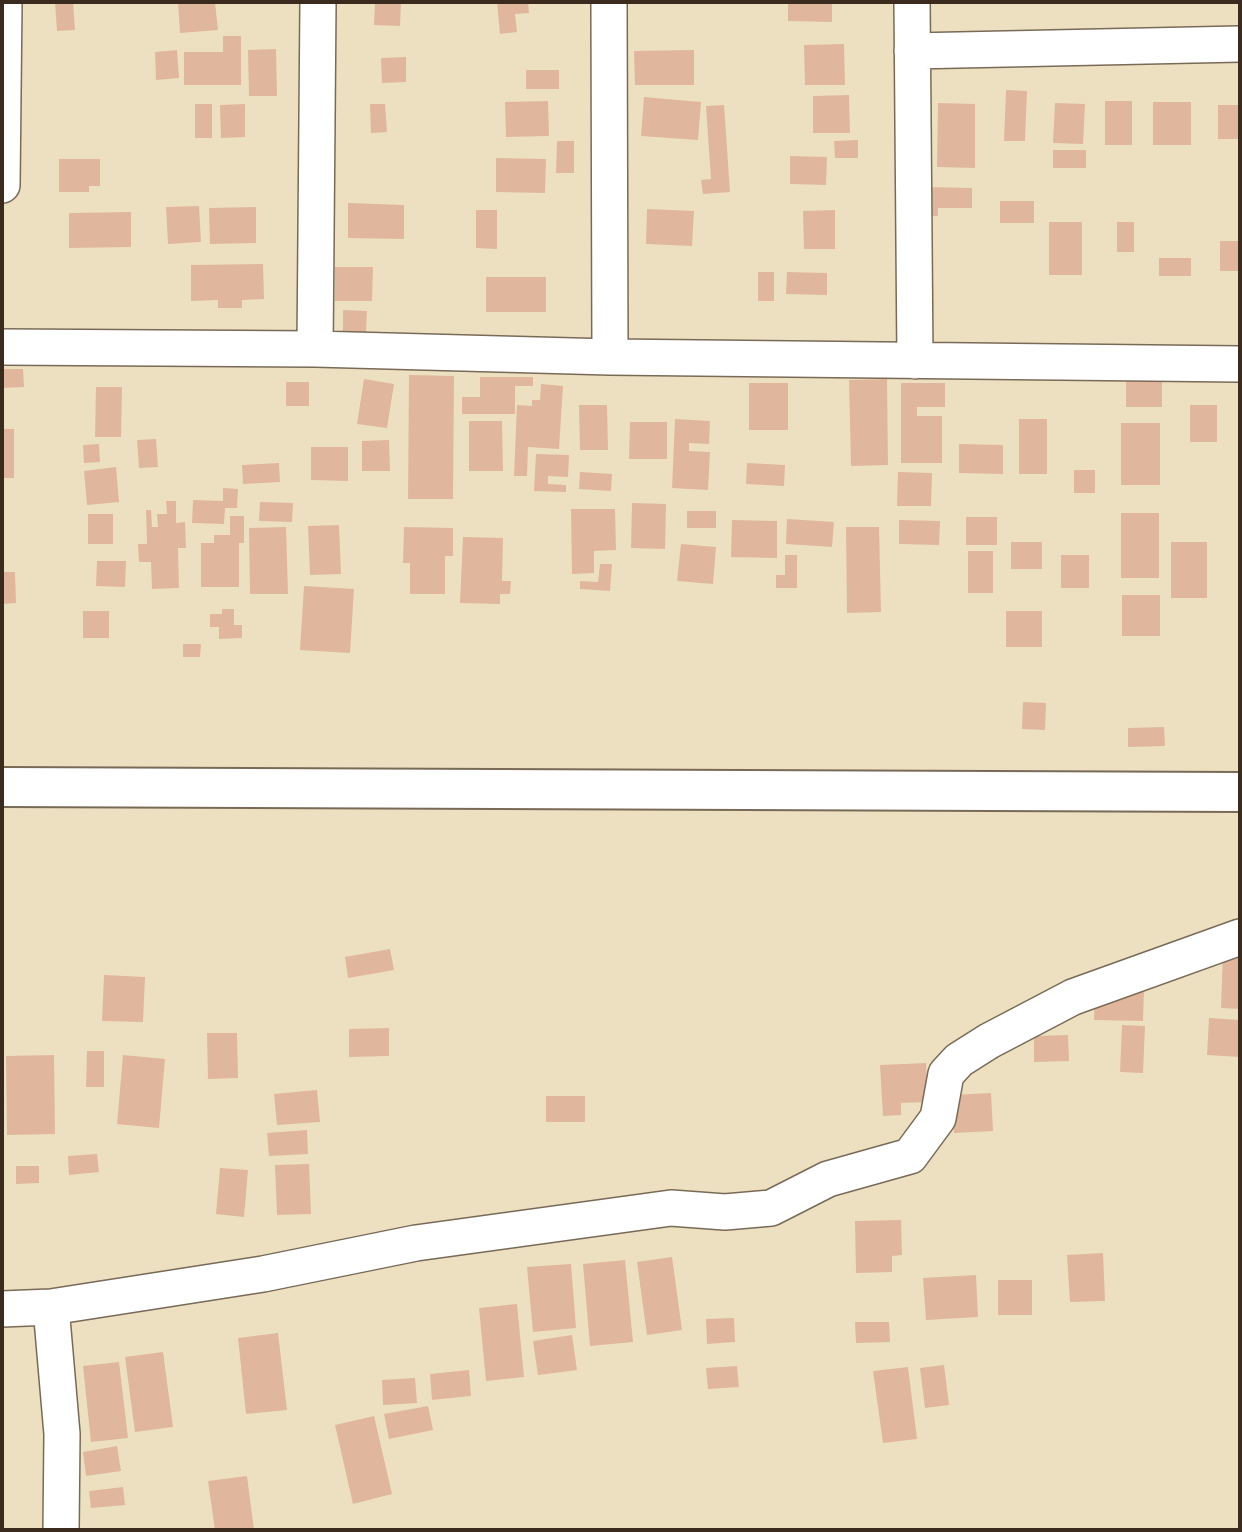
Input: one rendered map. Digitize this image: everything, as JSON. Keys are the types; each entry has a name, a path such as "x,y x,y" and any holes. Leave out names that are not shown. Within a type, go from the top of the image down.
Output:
{"main road":[{"path":"2,787 1240,792"}],"street":[{"path":"2,186 5,2"},
{"path":"315,349 318,2"},
{"path":"609,2 610,357"},
{"path":"912,2 915,361"},
{"path":"912,51 1240,44"},
{"path":"2,347 315,349 610,357 1240,364"},
{"path":"2,1310 51,1307 263,1274 416,1244 671,1208 725,1212 771,1208 828,1179 910,1156 938,1118 946,1074 959,1060 989,1041 1073,997 1240,937"},
{"path":"51,1307 62,1434 61,1530"}],"building":[{"path":"55,2 73,2 75,30 57,31"},
{"path":"178,2 215,2 218,30 180,33"},
{"path":"375,2 401,2 400,26 374,25"},
{"path":"497,2 528,2 529,13 515,14 517,32 500,34"},
{"path":"788,2 832,2 832,22 788,21"},
{"path":"223,36 241,36 241,85 184,85 184,52 223,52"},
{"path":"844,44 845,85 805,85 804,45"},
{"path":"276,49 277,96 249,96 248,50"},
{"path":"177,50 179,78 156,80 155,52"},
{"path":"694,50 694,85 635,85 634,51"},
{"path":"406,57 406,82 382,83 381,58"},
{"path":"526,70 559,70 559,89 526,89"},
{"path":"1006,90 1027,91 1025,141 1004,141"},
{"path":"849,95 850,133 813,133 813,96"},
{"path":"644,97 701,102 698,140 641,136"},
{"path":"548,101 549,136 506,137 505,102"},
{"path":"1105,101 1132,101 1132,145 1105,145"},
{"path":"1153,102 1191,102 1191,145 1153,145"},
{"path":"938,103 975,104 975,168 937,167"},
{"path":"1055,103 1085,104 1083,144 1053,143"},
{"path":"195,104 212,104 212,138 195,138"},
{"path":"245,104 245,137 221,138 220,105"},
{"path":"370,104 385,104 387,132 371,133"},
{"path":"724,105 730,192 703,194 701,180 711,179 706,106"},
{"path":"1218,105 1240,105 1240,139 1218,139"},
{"path":"858,140 858,158 835,158 834,141"},
{"path":"557,141 574,141 574,173 556,173"},
{"path":"1053,150 1086,150 1086,168 1053,168"},
{"path":"790,156 827,157 826,185 790,184"},
{"path":"496,158 546,159 545,193 496,192"},
{"path":"59,159 100,159 100,186 89,186 89,192 59,192"},
{"path":"923,187 972,188 972,208 938,208 938,216 923,216"},
{"path":"1000,201 1034,201 1034,223 1000,223"},
{"path":"348,203 404,205 404,239 348,238"},
{"path":"199,206 201,242 168,244 166,207"},
{"path":"256,207 256,243 210,244 209,208"},
{"path":"647,209 694,211 692,246 646,244"},
{"path":"476,210 497,210 497,249 476,248"},
{"path":"835,210 835,249 804,249 803,211"},
{"path":"131,212 131,247 69,248 69,213"},
{"path":"1049,222 1082,222 1082,275 1049,275"},
{"path":"1117,222 1134,222 1134,252 1117,252"},
{"path":"1220,241 1240,241 1240,271 1220,271"},
{"path":"1159,258 1191,258 1191,276 1159,276"},
{"path":"263,264 264,299 242,300 242,308 218,308 218,300 191,301 191,265"},
{"path":"335,267 373,267 372,301 335,301"},
{"path":"758,272 774,272 774,301 758,301"},
{"path":"787,272 827,273 827,295 786,294"},
{"path":"486,277 546,277 546,312 486,312"},
{"path":"343,310 367,311 366,332 343,331"},
{"path":"2,369 23,369 24,387 2,388"},
{"path":"409,375 454,376 453,499 408,499"},
{"path":"1126,375 1162,375 1162,407 1126,407"},
{"path":"480,377 533,377 533,386 515,386 515,414 462,414 462,397 480,397"},
{"path":"364,379 394,384 387,428 357,424"},
{"path":"887,379 888,465 851,466 849,380"},
{"path":"286,382 309,382 309,406 286,406"},
{"path":"749,383 788,383 788,430 749,430"},
{"path":"901,383 945,383 945,407 917,407 917,416 942,416 942,463 901,463"},
{"path":"541,384 563,386 559,449 528,447 527,476 514,476 517,405 532,406 532,400 540,400"},
{"path":"96,387 122,387 121,437 95,437"},
{"path":"579,405 607,405 608,450 580,450"},
{"path":"1190,405 1217,405 1217,442 1190,442"},
{"path":"675,419 710,421 709,444 689,443 689,451 710,452 708,490 672,488"},
{"path":"1019,419 1047,419 1047,474 1019,474"},
{"path":"469,421 502,421 503,471 469,471"},
{"path":"630,422 667,422 667,459 629,459"},
{"path":"1121,423 1160,423 1160,485 1121,485"},
{"path":"2,429 14,429 14,478 2,478"},
{"path":"156,439 158,467 139,468 137,440"},
{"path":"389,440 390,471 362,471 362,441"},
{"path":"99,444 100,462 84,463 83,445"},
{"path":"959,444 1003,445 1003,474 959,473"},
{"path":"311,447 348,447 348,481 311,480"},
{"path":"536,454 569,455 568,477 548,476 548,484 566,485 566,492 534,491"},
{"path":"279,463 280,482 243,484 242,465"},
{"path":"747,463 785,465 784,486 746,484"},
{"path":"116,467 119,502 87,505 84,471"},
{"path":"1074,470 1095,470 1095,493 1074,493"},
{"path":"580,472 612,474 611,491 579,489"},
{"path":"898,472 932,473 931,506 897,506"},
{"path":"223,488 238,489 237,508 225,508 224,524 192,523 193,500 223,501"},
{"path":"166,501 176,501 176,523 185,522 186,548 178,548 179,588 152,589 151,562 139,562 138,544 147,544 146,510 151,510 152,527 158,527 157,514 167,514"},
{"path":"260,502 293,503 292,522 259,521"},
{"path":"632,503 666,504 665,549 631,548"},
{"path":"571,509 615,509 616,550 594,551 594,573 572,574"},
{"path":"687,511 716,511 716,528 687,528"},
{"path":"1121,513 1159,513 1159,578 1121,578"},
{"path":"88,514 113,514 113,544 88,544"},
{"path":"230,516 244,516 244,543 239,543 239,587 201,587 201,543 214,543 214,535 230,535"},
{"path":"966,517 997,517 997,545 966,545"},
{"path":"787,519 834,522 832,547 786,544"},
{"path":"732,520 777,521 777,558 731,557"},
{"path":"899,520 940,521 939,545 899,544"},
{"path":"339,525 341,574 310,575 308,526"},
{"path":"286,527 288,594 250,594 249,528"},
{"path":"404,527 453,528 453,556 445,556 445,594 410,594 410,563 403,563"},
{"path":"846,527 879,527 881,612 847,613"},
{"path":"463,537 503,538 502,581 511,581 510,594 500,594 500,604 460,603"},
{"path":"1011,542 1042,542 1042,569 1011,569"},
{"path":"1171,542 1207,542 1207,598 1171,598"},
{"path":"681,544 716,547 713,584 677,581"},
{"path":"968,551 993,551 993,593 968,593"},
{"path":"785,555 797,555 797,588 776,588 776,575 785,575"},
{"path":"1061,555 1089,555 1089,588 1061,588"},
{"path":"97,561 126,561 125,587 96,586"},
{"path":"600,564 612,564 610,591 580,589 580,581 598,582"},
{"path":"2,572 15,572 16,603 2,604"},
{"path":"304,586 354,589 350,653 300,650"},
{"path":"1122,595 1160,595 1160,636 1122,636"},
{"path":"222,609 234,609 234,625 242,625 242,638 219,639 219,627 210,627 210,614 222,614"},
{"path":"83,611 109,611 109,638 83,638"},
{"path":"1006,611 1042,611 1042,647 1006,647"},
{"path":"183,644 201,644 200,657 183,657"},
{"path":"1023,702 1046,703 1045,730 1022,729"},
{"path":"1164,727 1165,746 1128,747 1128,728"},
{"path":"390,949 394,970 348,978 345,957"},
{"path":"1223,951 1240,951 1240,1009 1221,1008"},
{"path":"104,975 145,977 143,1022 102,1021"},
{"path":"1095,987 1144,989 1143,1021 1094,1020"},
{"path":"1209,1018 1240,1020 1240,1057 1207,1055"},
{"path":"1122,1025 1145,1026 1143,1073 1120,1072"},
{"path":"389,1028 389,1056 349,1057 349,1029"},
{"path":"207,1033 237,1033 238,1078 208,1079"},
{"path":"1068,1035 1069,1061 1034,1062 1034,1036"},
{"path":"87,1051 104,1051 104,1087 86,1087"},
{"path":"54,1055 55,1134 7,1135 6,1056"},
{"path":"123,1055 165,1059 159,1128 117,1124"},
{"path":"926,1063 928,1102 901,1103 901,1115 883,1116 880,1065"},
{"path":"317,1090 320,1122 277,1125 274,1094"},
{"path":"991,1093 993,1131 954,1133 952,1095"},
{"path":"546,1096 585,1096 585,1122 546,1122"},
{"path":"307,1130 308,1154 269,1156 267,1133"},
{"path":"97,1154 99,1172 69,1175 68,1156"},
{"path":"309,1164 311,1214 277,1215 275,1165"},
{"path":"16,1166 39,1166 39,1183 16,1184"},
{"path":"220,1168 248,1170 244,1217 216,1214"},
{"path":"901,1220 902,1255 892,1256 892,1272 856,1273 855,1221"},
{"path":"1103,1253 1105,1301 1070,1302 1067,1255"},
{"path":"672,1257 682,1330 647,1335 637,1262"},
{"path":"625,1260 633,1342 590,1346 583,1264"},
{"path":"571,1264 576,1328 533,1332 527,1267"},
{"path":"976,1275 978,1317 926,1320 923,1278"},
{"path":"998,1280 1032,1280 1032,1315 998,1315"},
{"path":"517,1304 524,1377 486,1381 479,1308"},
{"path":"734,1318 735,1342 707,1344 706,1319"},
{"path":"855,1322 889,1322 890,1342 856,1343"},
{"path":"278,1333 287,1410 246,1414 238,1338"},
{"path":"572,1335 577,1370 538,1375 533,1341"},
{"path":"163,1352 173,1427 135,1432 125,1357"},
{"path":"119,1362 128,1438 91,1442 83,1366"},
{"path":"944,1365 949,1405 925,1408 920,1368"},
{"path":"737,1366 739,1387 708,1389 706,1368"},
{"path":"908,1367 917,1439 883,1443 873,1371"},
{"path":"469,1370 471,1396 432,1400 430,1374"},
{"path":"415,1378 417,1403 383,1405 382,1380"},
{"path":"428,1406 433,1430 389,1439 384,1414"},
{"path":"374,1416 392,1494 353,1504 335,1425"},
{"path":"117,1446 121,1471 86,1476 83,1452"},
{"path":"247,1476 254,1530 215,1530 208,1481"},
{"path":"123,1487 125,1505 91,1508 89,1491"}]}
